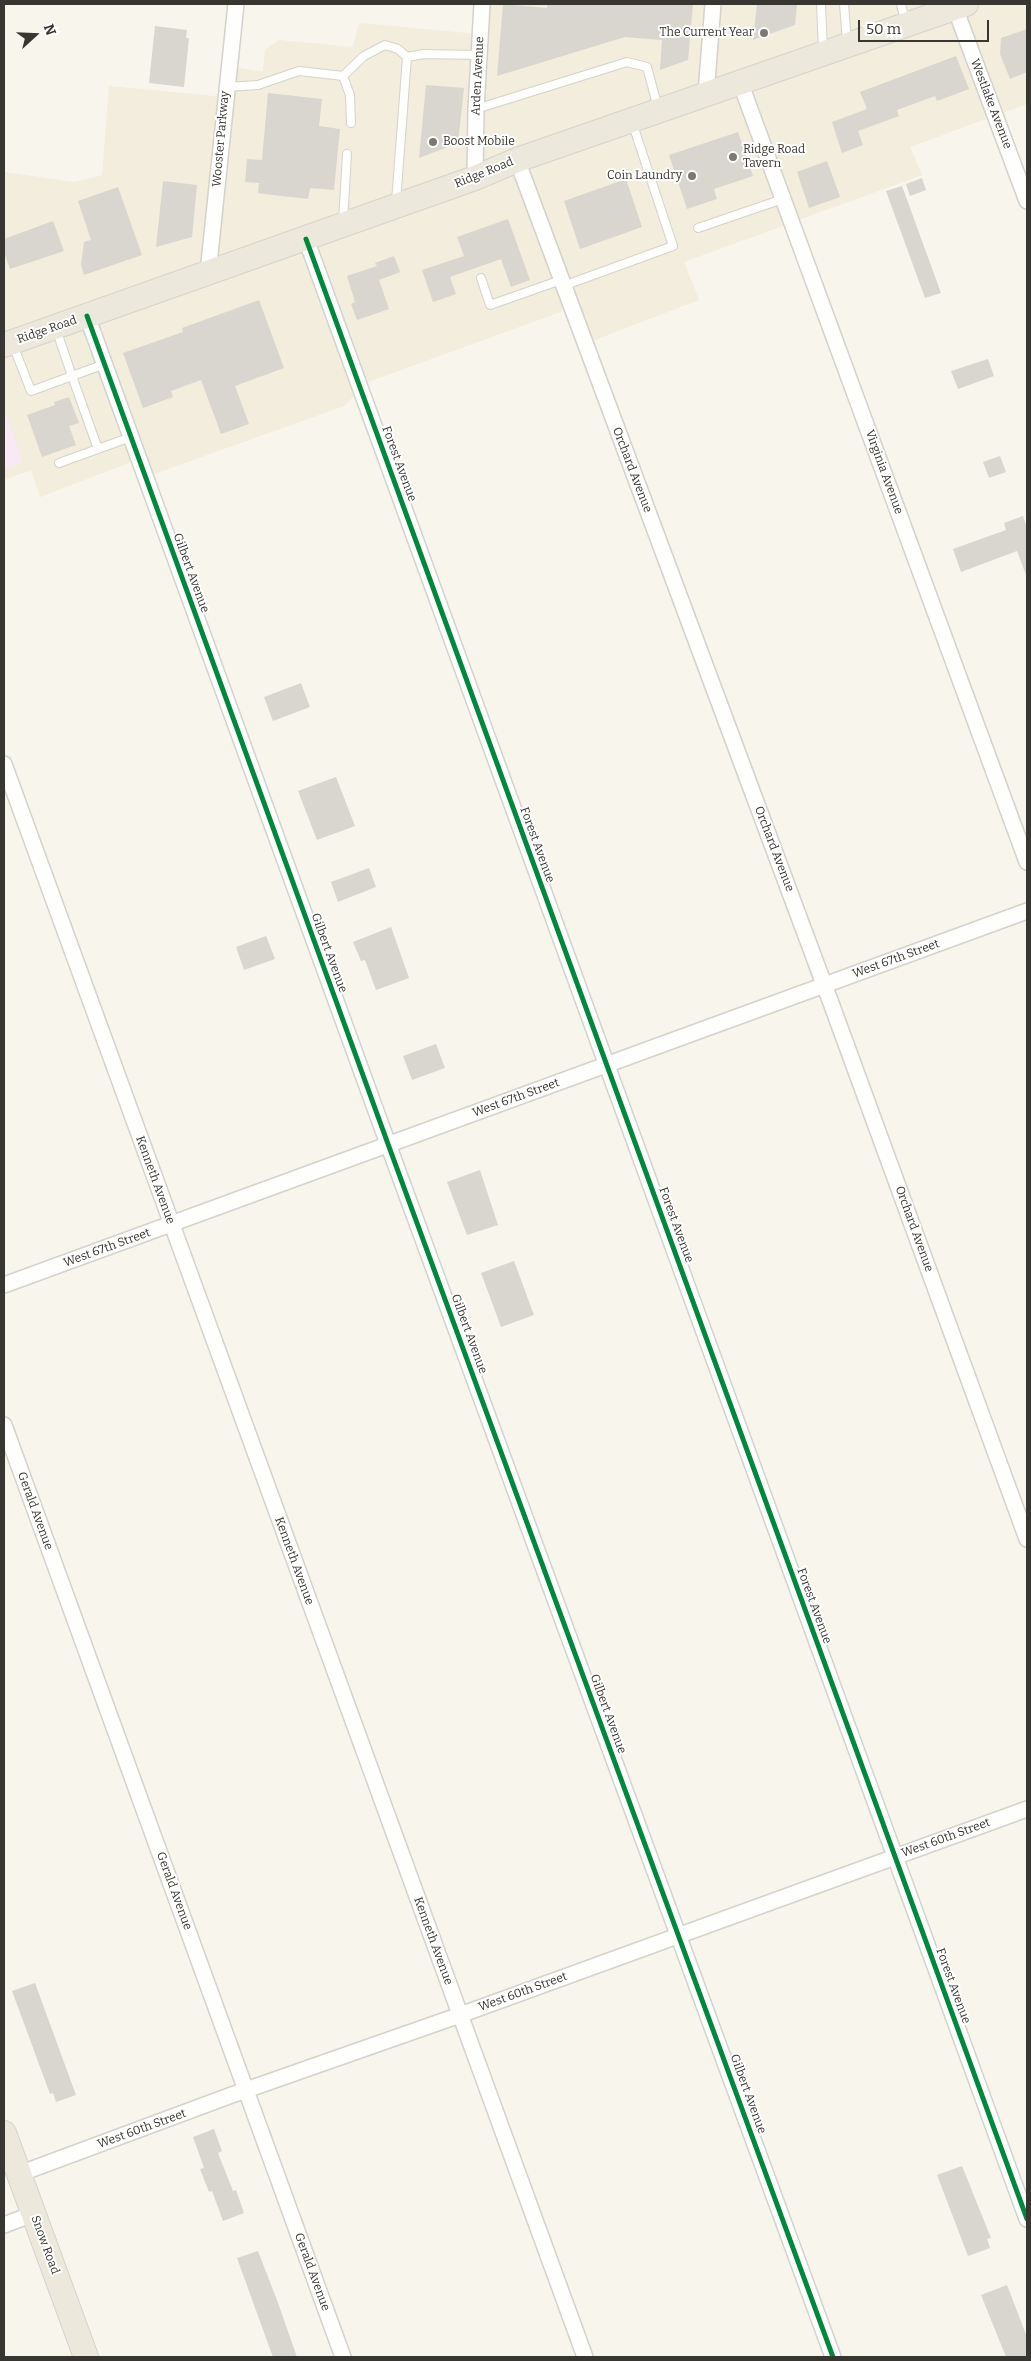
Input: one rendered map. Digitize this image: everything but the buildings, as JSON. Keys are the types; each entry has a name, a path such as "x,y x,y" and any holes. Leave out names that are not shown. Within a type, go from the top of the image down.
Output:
{"main road":[{"name":"Ridge Road","path":"8,344 475,178 517,160 847,45 903,14 958,5"},
{"name":"Snow Road","path":"4,2133 86,2357"}],"street":[{"name":"Wooster Parkway","path":"208,273 236,4"},
{"name":"Arden Avenue","path":"475,178 476,109 482,4"},
{"path":"706,94 713,4"},
{"name":"Westlake Avenue","path":"958,5 1027,201"},
{"name":"Virginia Avenue","path":"740,82 1027,862"},
{"name":"Orchard Avenue","path":"517,160 824,985 1027,1540"},
{"name":"Forest Avenue","path":"306,238 1027,2219"},
{"name":"Gilbert Avenue","path":"87,316 388,1144 833,2357"},
{"name":"Kenneth Avenue","path":"4,764 585,2357"},
{"name":"West 67th Street","path":"4,1285 1027,911"},
{"name":"Gerald Avenue","path":"4,1426 343,2357"},
{"name":"West 60th Street","path":"19,2174 1027,1809"},
{"path":"4,2224 33,2214"}],"lane":[{"path":"821,4 824,53"},
{"path":"844,4 847,45"},
{"path":"343,76 364,56 385,45 398,49 407,57"},
{"path":"407,57 424,54 479,55"},
{"path":"396,206 407,57"},
{"path":"476,109 627,62 647,67 659,110"},
{"path":"226,87 258,85 300,71 343,76"},
{"path":"343,76 350,95 352,124"},
{"path":"481,278 490,305 673,246 631,120"},
{"path":"343,225 347,154"},
{"path":"698,228 783,199"},
{"path":"55,327 98,449"},
{"path":"8,344 31,391 105,364"},
{"path":"58,463 131,437"}],"shaded area":[{"path":"490,4 1027,4 1027,104 910,147 922,175 684,262 699,300 592,341 577,306 368,382 344,406 154,474 147,456 40,497 31,470 4,480 4,172 74,182 102,175 109,86 225,97 229,66 263,72 265,50 279,40 353,47 359,23 489,35"},
{"path":"4,407 23,462 4,469"}],"cycle path":[{"path":"306,239 1027,2219"},
{"path":"87,316 388,1144 833,2357"}],"place":[{"name":"The Current Year","path":"764,33"},
{"name":"Boost Mobile","path":"433,142"},
{"name":"Ridge Road Tavern","path":"733,157"},
{"name":"Coin Laundry","path":"692,176"}]}
